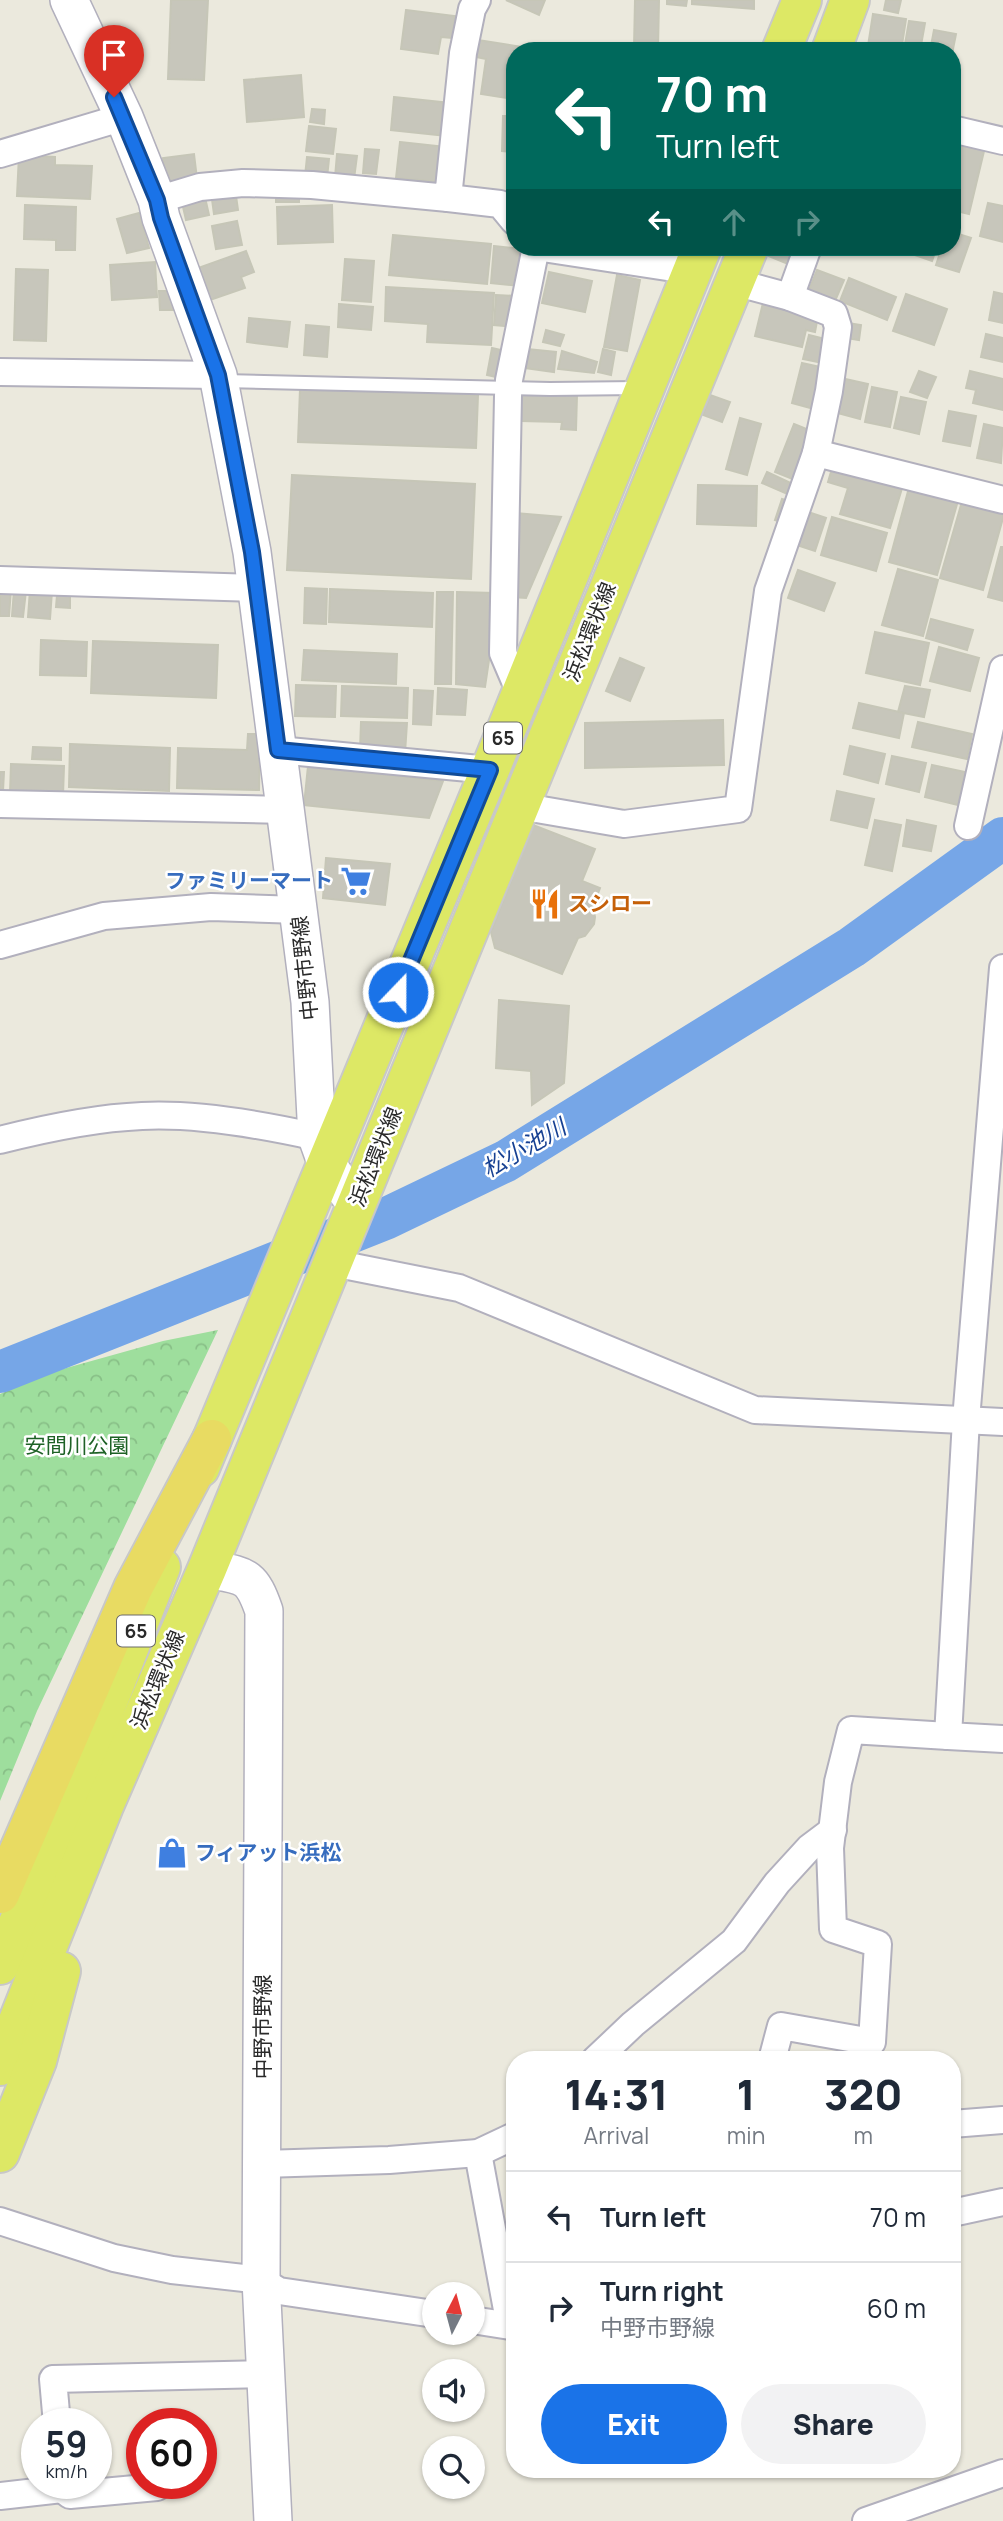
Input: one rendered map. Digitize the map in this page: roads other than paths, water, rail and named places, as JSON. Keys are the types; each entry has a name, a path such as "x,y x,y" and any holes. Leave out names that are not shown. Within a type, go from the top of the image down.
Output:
{"highway":[{"path":"0,1894 133,1588 212,1440"}],"main road":[{"name":"中野市野線","path":"69,0 124,117 157,200 161,218 219,378 257,588 310,1002 322,1151"},
{"path":"784,42 802,0"},
{"path":"834,42 850,0"},
{"name":"浜松環状線","path":"0,2066 104,1806 207,1569 745,256"},
{"name":"浜松環状線","path":"0,1965 51,1847 212,1440 301,1227 322,1151 490,770 698,259"},
{"path":"322,1151 356,1204"},
{"name":"中野市野線","path":"207,1569 244,1576 256,1590 264,1611 261,2280 273,2521"},
{"name":"65","path":"0,2153 37,2061 104,1806"}],"street":[{"path":"448,198 463,52 471,9 477,0"},
{"path":"0,154 124,117"},
{"path":"961,131 1003,141"},
{"path":"157,200 200,187 243,183 312,185 500,204 506,211"},
{"path":"521,695 503,653 509,388 534,256"},
{"path":"658,256 698,259"},
{"path":"790,297 805,256"},
{"path":"519,806 624,824 738,809 768,591 816,453 829,391 838,327 834,314 790,297 734,282"},
{"path":"0,372 219,378"},
{"path":"816,453 1003,500"},
{"path":"0,580 257,588"},
{"path":"968,826 1003,669"},
{"path":"278,750 490,770"},
{"path":"0,804 286,810"},
{"path":"0,944 104,916 211,907 299,910"},
{"path":"948,1736 966,1420 1003,968"},
{"path":"0,1140 71,1123 144,1115 271,1127 322,1151"},
{"path":"334,1260 459,1288 755,1410 1003,1422"},
{"path":"774,2051 781,2026 872,2042 878,1944 833,1929 830,1848 838,1782 851,1730 1003,1739"},
{"path":"604,2051 633,2024 734,1941 777,1883 809,1848 833,1830"},
{"path":"961,2123 1003,2120 1003,2127"},
{"path":"263,2164 389,2160 478,2153 506,2140"},
{"path":"478,2153 506,2304"},
{"path":"961,2211 1003,2202"},
{"path":"0,2221 114,2258 172,2270 261,2280 279,2291 422,2312"},
{"path":"485,2322 506,2325"},
{"path":"56,2408 53,2379 265,2374"},
{"path":"866,2521 941,2482 1003,2473"},
{"path":"0,2496 21,2493"}],"lane":[{"path":"219,378 509,388 608,390 646,387"}],"waterway":[{"name":"松小池川","path":"0,1372 385,1219 506,1161 852,947 1003,838"}],"place":[{"name":"ファミリーマート","path":"356,881"},
{"name":"スシロー","path":"545,904"},
{"name":"フィアット浜松","path":"172,1853"}],"park label":[{"name":"安間川公園","path":"77,1446"}]}
